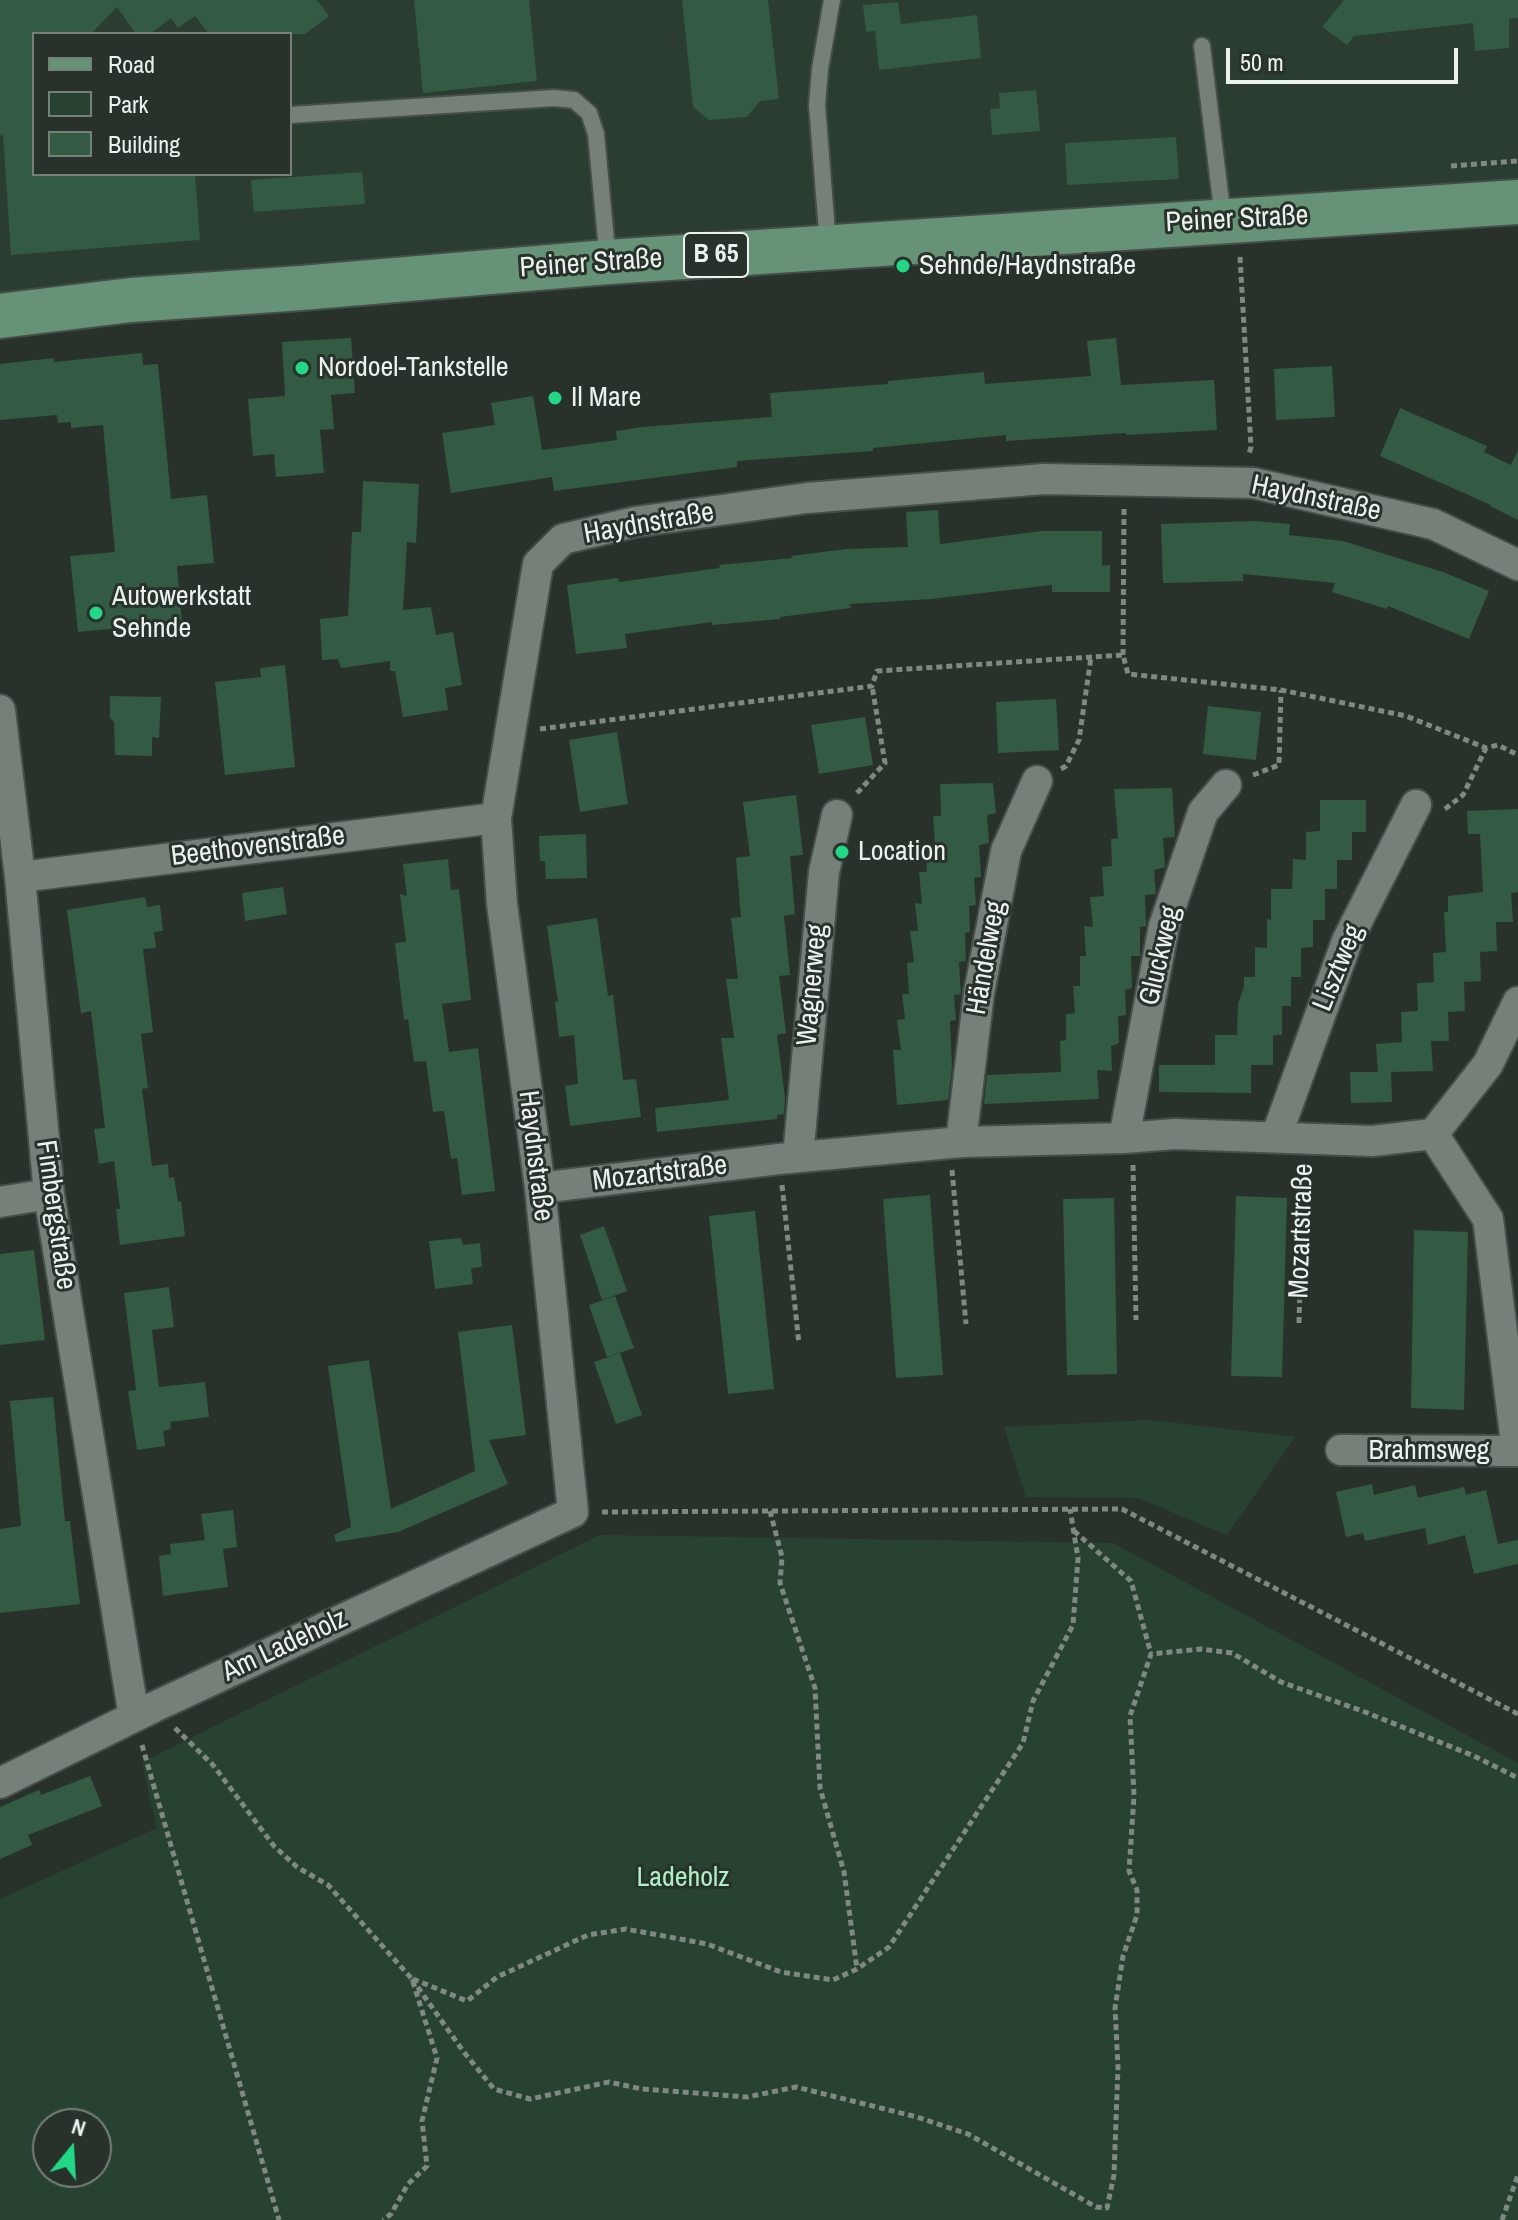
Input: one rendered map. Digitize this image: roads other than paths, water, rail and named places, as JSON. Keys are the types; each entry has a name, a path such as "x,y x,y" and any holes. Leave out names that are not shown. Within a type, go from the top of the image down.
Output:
{"main road":[{"name":"Peiner Straße","path":"0,316 131,300 828,247 1232,237 1518,202"}],"street":[{"name":"Haydnstraße","path":"573,1512 540,1188 502,904 496,818 538,564 563,539 635,522 807,498 1044,479 1253,483 1433,524 1518,565"},
{"name":"Fimbergstraße","path":"0,710 20,877 49,1194 144,1712"},
{"name":"Händelweg","path":"955,1143 1006,851 1037,781"},
{"name":"Gluckweg","path":"1128,1137 1164,926 1203,812 1226,785"},
{"name":"Lisztweg","path":"1290,1138 1347,941 1416,805"},
{"name":"Wagnerweg","path":"789,1158 824,872 837,815"},
{"name":"Beethovenstraße","path":"20,877 496,818"},
{"path":"1433,1134 1488,1064 1516,1011"},
{"name":"Mozartstraße","path":"540,1188 789,1158 955,1143 1175,1134 1372,1141 1433,1134"},
{"name":"Brahmsweg","path":"1341,1450 1517,1451 1488,1219 1433,1134"},
{"path":"0,1202 49,1194"},
{"name":"Am Ladeholz","path":"0,1783 144,1712 573,1512"}],"lane":[{"path":"828,247 817,105 832,0"},
{"path":"1202,46 1232,237"},
{"path":"292,115 554,98 574,100 589,113 596,134 608,262"}],"place":[{"name":"Sehnde/Haydnstraße","path":"903,266"},
{"name":"Nordoel-Tankstelle","path":"302,368"},
{"name":"Il Mare","path":"555,398"},
{"name":"Autowerkstatt Sehnde","path":"96,613"},
{"name":"Location","path":"842,852"}],"park label":[{"name":"Ladeholz","path":"683,1878"}]}
